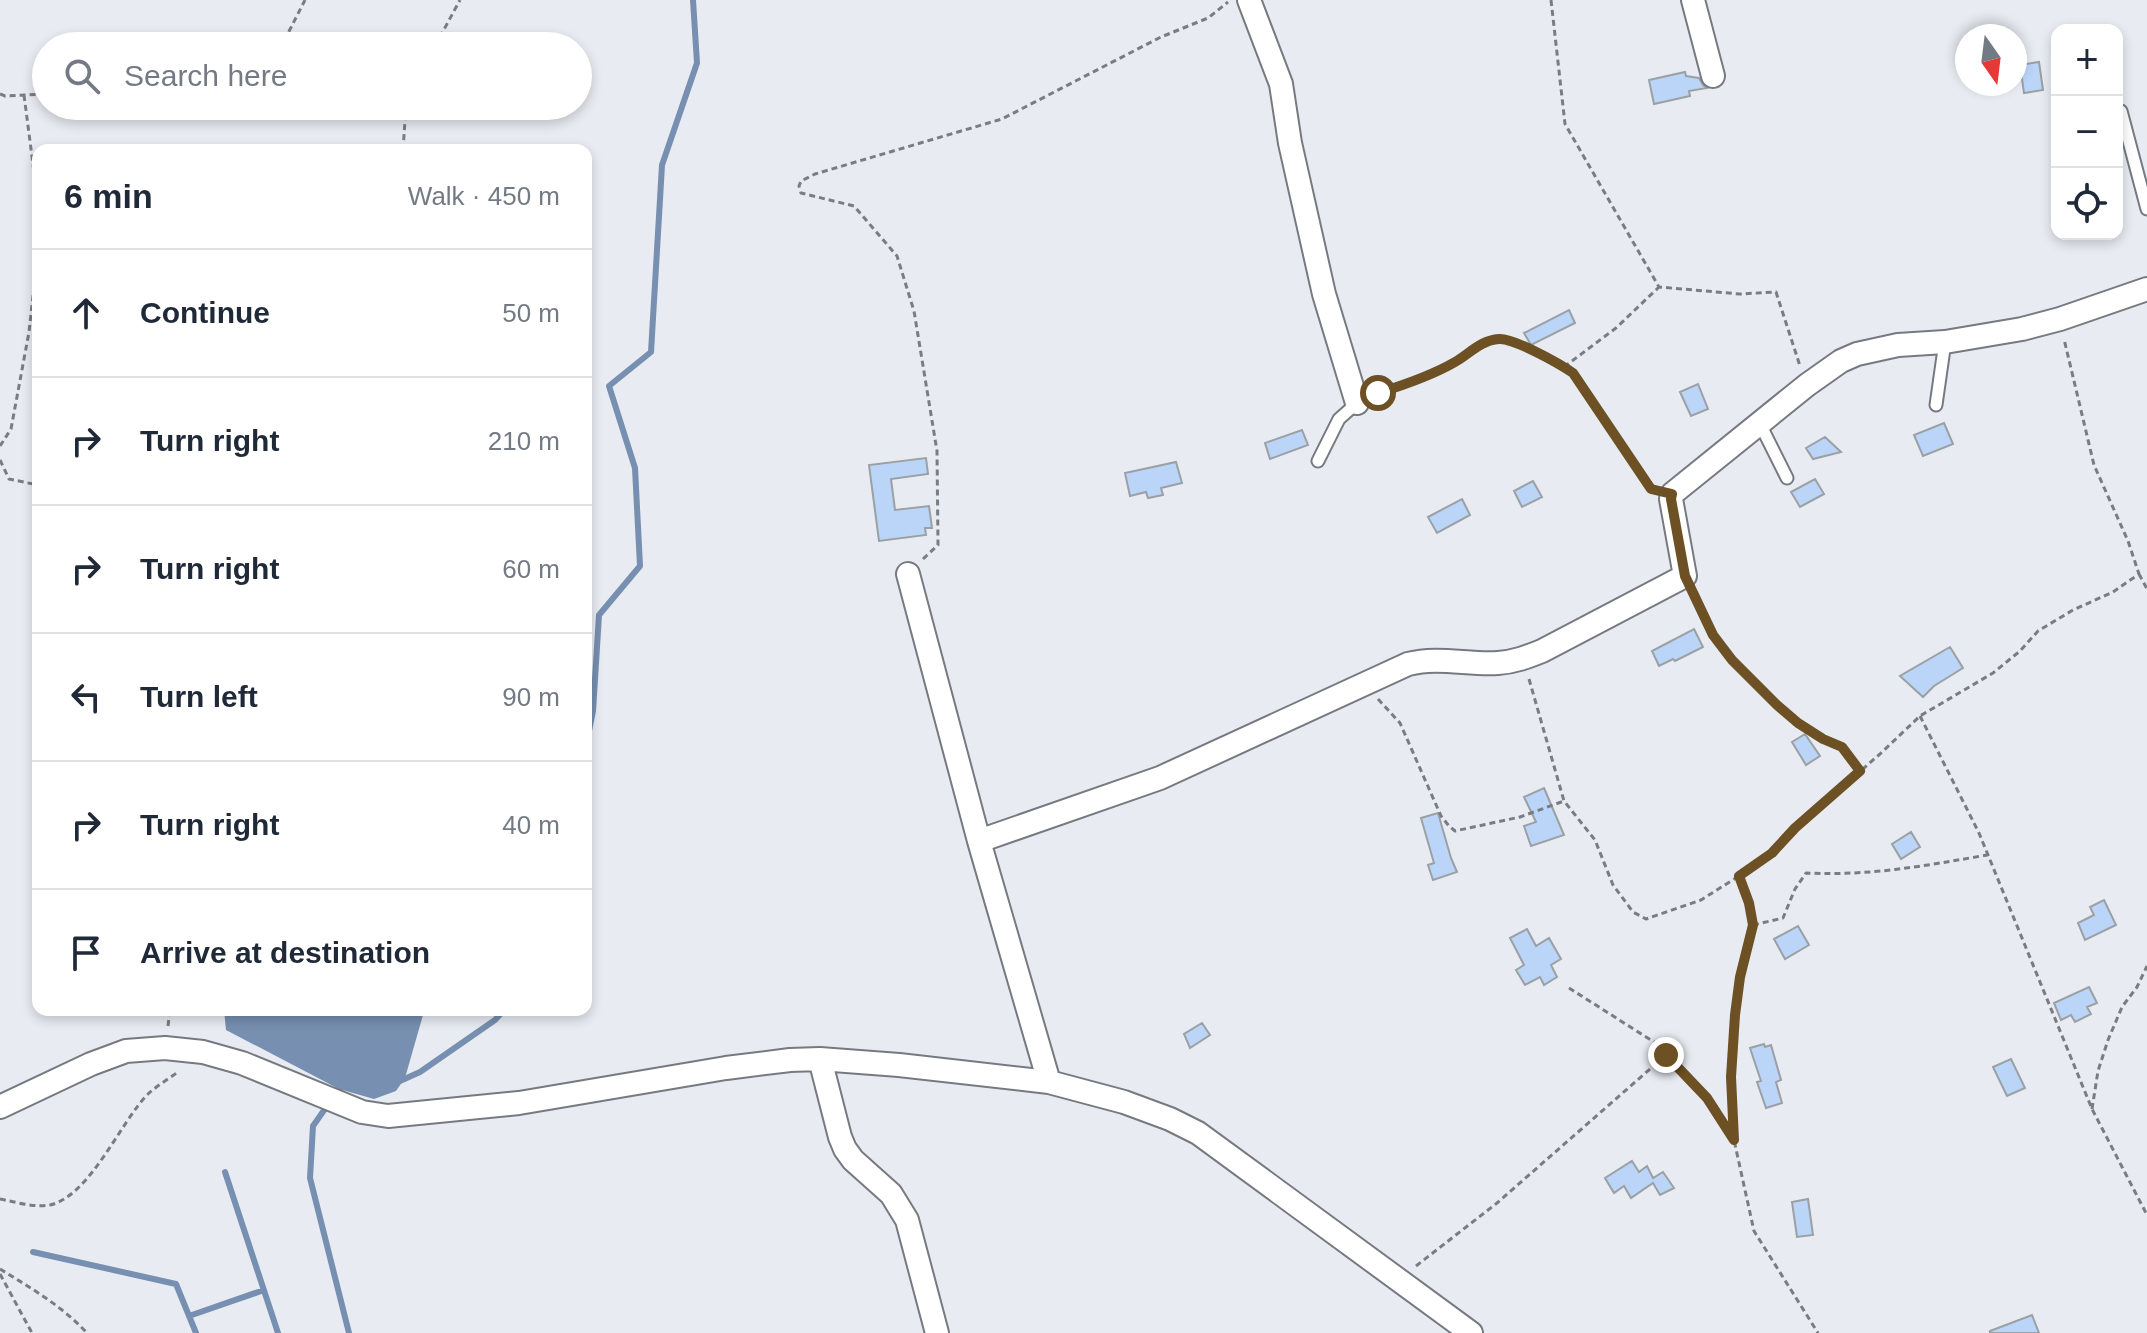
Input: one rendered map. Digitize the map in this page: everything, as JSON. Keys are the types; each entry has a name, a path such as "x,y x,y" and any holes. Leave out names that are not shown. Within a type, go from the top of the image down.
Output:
{"street":[{"path":"1249,0 1281,84 1290,143 1324,294 1357,403"},
{"path":"1693,0 1713,76"},
{"path":"979,841 1160,778 1408,664 1420,661 1494,663 1523,659 1685,576 1672,494 1841,361 1857,354 1898,345 1945,342 2022,329 2147,289"},
{"path":"908,574 979,841 1049,1082"},
{"path":"0,1107 126,1051 165,1048 203,1052 242,1063 362,1112 388,1116 519,1103 790,1060 899,1065 1049,1082 1124,1102 1198,1133 1466,1332"},
{"path":"820,1059 845,1149 891,1194 907,1220 937,1333"}],"lane":[{"path":"2123,119 2147,209"},
{"path":"1936,405 1945,342"},
{"path":"1318,461 1339,419 1357,403"},
{"path":"1760,424 1787,478"}],"path":[{"path":"289,32 305,0"},
{"path":"443,32 460,0"},
{"path":"908,574 938,545 937,451 914,311 897,256 854,206 801,193 801,181 815,174 1002,119 1161,37 1208,18 1231,0"},
{"path":"1551,0 1565,124 1659,287"},
{"path":"0,94 32,95"},
{"path":"24,95 32,157"},
{"path":"403,144 405,120"},
{"path":"1564,367 1616,328 1659,287 1740,294 1776,292 1807,385"},
{"path":"0,446 11,429 32,305"},
{"path":"2060,319 2094,465 2147,589"},
{"path":"1357,403 1453,363 1480,344 1498,339 1511,340 1573,373 1651,489 1672,494"},
{"path":"0,460 9,479 32,484"},
{"path":"1523,659 1564,801 1595,840 1613,885 1633,912 1646,919 1701,900 1772,853 1795,828 1920,716 1993,673 2038,631 2073,610 2113,592 2139,574"},
{"path":"1685,576 1713,635 1732,660 1798,723 1842,747 1860,771"},
{"path":"1365,684 1400,723 1441,816 1455,831 1520,817 1564,801"},
{"path":"1920,716 1979,833 2092,1109 2147,1215"},
{"path":"1753,925 1783,918 1795,889 1806,873 1873,873 1987,855"},
{"path":"1739,876 1753,925 1740,977 1735,1015 1731,1077 1734,1140 1754,1231 1818,1333"},
{"path":"2092,1109 2098,1071 2108,1040 2122,1007 2147,966"},
{"path":"1569,988 1654,1042 1707,1098 1734,1140"},
{"path":"0,1199 36,1206 68,1197 98,1165 147,1095 203,1052"},
{"path":"1397,1280 1497,1203 1666,1055"},
{"path":"0,1272 32,1333"},
{"path":"0,1272 49,1299 74,1318 87,1333"}],"water":[{"path":"225,1016 423,1016 405,1078 396,1091 374,1099 339,1089 226,1030"}],"building":[{"path":"2039,62 2043,90 2027,93 2027,64"},
{"path":"1685,72 1686,76 1699,78 1707,88 1689,91 1690,96 1654,104 1649,80"},
{"path":"1569,310 1575,323 1531,345 1524,333"},
{"path":"1698,384 1708,409 1691,416 1680,392"},
{"path":"1944,423 1953,444 1923,456 1914,435"},
{"path":"1302,430 1308,445 1270,459 1265,443"},
{"path":"1825,437 1841,452 1813,459 1806,448"},
{"path":"926,458 928,474 891,479 895,510 929,506 932,528 925,528 926,535 879,541 869,465"},
{"path":"1176,462 1182,483 1161,488 1163,495 1148,498 1146,492 1130,496 1125,473"},
{"path":"1815,479 1824,494 1800,507 1791,492"},
{"path":"1533,481 1542,497 1522,507 1514,491"},
{"path":"1462,499 1470,515 1437,533 1428,517"},
{"path":"1694,629 1703,647 1659,666 1652,651"},
{"path":"1950,647 1963,668 1934,686 1923,697 1900,676"},
{"path":"1805,734 1820,756 1806,765 1792,742"},
{"path":"1544,788 1564,835 1531,846 1524,826 1536,822 1524,797"},
{"path":"1438,813 1457,872 1433,880 1428,865 1434,863 1421,818"},
{"path":"1911,832 1920,847 1901,859 1892,844"},
{"path":"2104,900 2116,925 2085,940 2078,923 2094,915 2090,907"},
{"path":"1798,926 1809,945 1785,959 1774,939"},
{"path":"1527,929 1536,946 1549,938 1561,959 1551,965 1557,977 1544,985 1540,977 1525,985 1516,970 1524,965 1510,938"},
{"path":"2089,987 2097,1003 2087,1007 2091,1014 2075,1022 2071,1015 2061,1020 2054,1003"},
{"path":"1202,1023 1210,1035 1190,1048 1184,1034"},
{"path":"1764,1044 1765,1047 1771,1045 1781,1080 1776,1082 1782,1103 1766,1108 1750,1048"},
{"path":"2011,1059 2025,1088 2007,1096 1993,1067"},
{"path":"1632,1161 1639,1172 1647,1166 1653,1178 1663,1172 1674,1188 1660,1195 1653,1183 1631,1198 1624,1186 1614,1193 1605,1178"},
{"path":"1808,1199 1813,1235 1797,1237 1792,1202"},
{"path":"2032,1315 2039,1333 1990,1333 1990,1331"}],"waterway":[{"path":"592,716 599,615 640,566 635,468 609,386 651,352 662,165 697,63 693,0"},
{"path":"400,1081 420,1072 499,1016"},
{"path":"343,1083 313,1126 310,1178 349,1333"},
{"path":"225,1172 278,1333"},
{"path":"33,1252 176,1284 196,1333"},
{"path":"189,1316 264,1290"}],"route":[{"path":"1378,393 1405,385 1453,363 1480,344 1498,339 1511,340 1573,373 1651,489 1672,494 1685,576 1713,635 1732,660 1777,705 1798,723 1842,747 1860,771 1795,828 1772,853 1739,876 1753,925 1740,977 1735,1015 1731,1077 1734,1140 1707,1098 1666,1055"}]}
